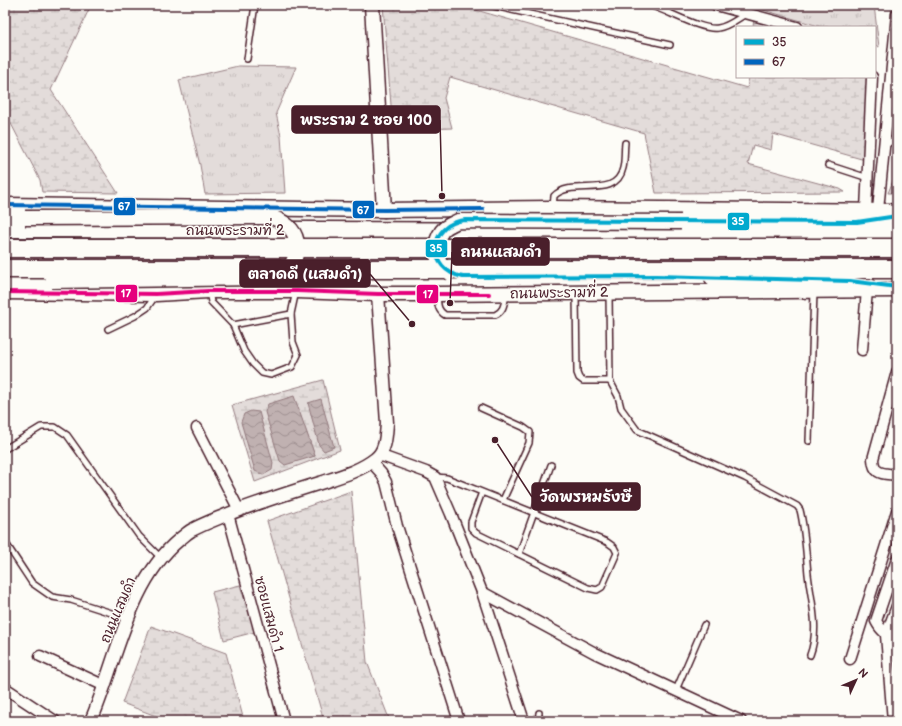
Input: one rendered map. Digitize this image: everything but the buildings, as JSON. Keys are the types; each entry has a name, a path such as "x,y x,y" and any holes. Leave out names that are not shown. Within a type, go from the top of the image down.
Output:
{"highway":[{"name":"ถนนพระรามที่ 2","path":"5,229 897,232"},
{"path":"5,248 897,248"},
{"name":"ถนนพระรามที่ 2","path":"5,265 897,265"},
{"path":"5,269 897,269"}],"main road":[{"path":"372,5 384,210"},
{"name":"ถนนพระรามที่ 2","path":"5,205 384,210 553,208 897,210"},
{"path":"897,216 858,222 458,221 450,224 442,230 438,238 436,251 437,258 448,272 456,276 463,277 614,276 850,280 897,288"},
{"path":"5,218 270,217 283,222 290,227 297,243 297,252 294,261 282,274 273,277 5,281"},
{"name":"ถนนพระรามที่ 2","path":"5,292 156,294 208,291 297,290 378,294 506,294 814,291 897,288"}],"street":[{"path":"716,5 794,26"},
{"path":"872,210 884,147 897,14"},
{"path":"872,78 868,178 872,210"},
{"path":"862,350 867,290"},
{"path":"375,459 383,449 387,423 378,294"},
{"path":"897,372 873,459 873,466 876,471 897,475"},
{"name":"ซอยแสมดำ 1","path":"197,428 233,512 284,721"},
{"path":"375,459 426,472 435,477 482,592 524,721"},
{"path":"375,459 386,482 398,526 459,721"},
{"name":"ถนนแสมดำ","path":"91,721 105,686 128,619 141,588 161,558 172,546 191,530 233,512 344,475 375,459"},
{"path":"850,659 897,511"},
{"path":"897,559 876,621 878,626 886,634 897,639"},
{"path":"482,592 595,653 741,721"},
{"path":"894,721 895,706 886,634 897,606"},
{"path":"40,656 105,686"},
{"path":"5,688 55,721"}],"lane":[{"path":"248,59 255,5"},
{"path":"489,5 670,45"},
{"path":"649,5 660,8 708,28 717,29 724,27 748,13"},
{"path":"884,147 897,137"},
{"path":"553,208 554,196 559,190 568,188 609,186 615,182 621,174 623,167 624,143"},
{"path":"828,164 868,178"},
{"path":"208,291 211,302 233,325 244,351 253,364 262,373 272,375 292,367 298,355 293,342 291,314 297,290"},
{"path":"810,441 814,291"},
{"path":"609,292 610,381 618,396 621,408 637,430 745,478 797,506 800,510 810,593 815,615 813,646 810,655"},
{"path":"576,293 579,378 583,381 610,381"},
{"path":"108,329 135,316 147,308 156,294"},
{"path":"437,294 438,308 445,315 495,315 500,313 503,308 506,294"},
{"path":"233,325 291,314"},
{"path":"481,408 524,427 530,432 529,443 503,500"},
{"path":"5,449 41,427 55,426 68,435 139,536 161,558"},
{"path":"519,554 551,465"},
{"path":"435,477 447,478 503,500 607,542 614,546 618,553 602,588 597,590 588,588 476,533 472,528 471,522 482,492"},
{"path":"5,542 32,583 52,597 71,600 128,619"},
{"path":"676,690 704,625"},
{"path":"538,721 539,713"}],"green space":[{"path":"5,5 91,5 51,90 118,193 42,192 40,180 5,112"},
{"path":"383,5 467,5 469,8 747,88 749,78 868,78 865,160 773,134 771,150 753,145 748,164 840,189 845,192 656,193 644,133 450,77 444,98 452,128 393,130"},
{"path":"746,5 874,5 879,47 876,46 876,26 819,26"},
{"path":"754,18 780,26 753,26"},
{"path":"238,66 296,67 276,113 281,136 285,193 205,194 200,165 179,80"},
{"path":"897,171 897,193 888,193"},
{"path":"323,380 340,450 255,482 232,405","holes":["293,396 315,456 300,459"]},
{"path":"351,491 367,662 390,721 324,721 267,521"},
{"path":"240,585 255,632 224,640 212,592"},
{"path":"151,626 226,653 244,721 169,721 122,703"}],"water":[{"path":"294,396 315,456 285,465 280,461 265,412 268,404"},
{"path":"321,399 334,447 324,451 319,445 308,403"},
{"path":"251,411 259,412 273,463 272,470 263,475 255,471 241,422 244,414"}],"transit line":[{"name":"67","path":"5,205 384,210 483,209"},
{"name":"35","path":"897,216 857,222 465,220 452,223 443,230 438,238 436,247 437,257 442,266 451,273 463,277 656,276 850,281 897,287"},
{"name":"17","path":"5,292 156,294 208,291 297,291 378,294 489,294"}],"place":[{"name":"พระราม 2 ซอย 100","path":"442,196"},
{"name":"ถนนแสมดำ","path":"450,303"},
{"name":"ตลาดดี (แสมดำ)","path":"412,324"},
{"name":"วัดพรหมรังษี","path":"495,440"}]}
